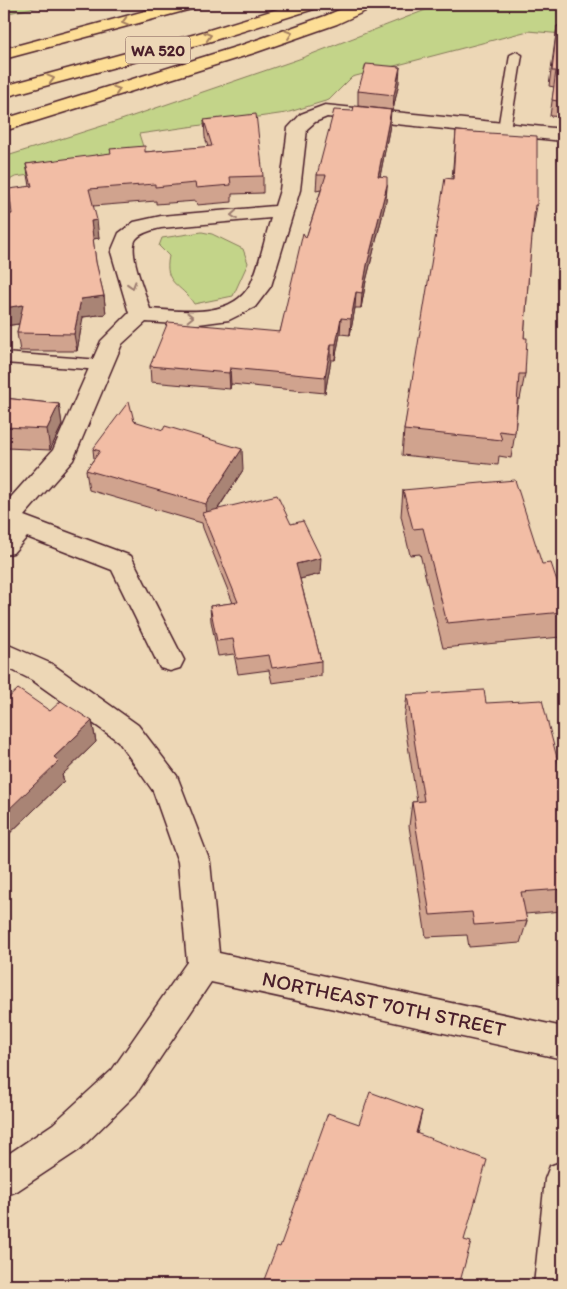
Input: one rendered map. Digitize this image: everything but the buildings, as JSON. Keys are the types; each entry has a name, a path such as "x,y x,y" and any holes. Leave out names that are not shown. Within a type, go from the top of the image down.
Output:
{"highway":[{"path":"4,37 125,4"},
{"name":"WA 520","path":"4,54 189,4"},
{"name":"WA 520","path":"4,92 202,38 311,4"},
{"path":"4,124 45,114 248,49 331,20 366,4"}],"street":[{"path":"4,546 11,520 64,454 112,341 141,315 191,318 229,313 247,302 260,286 290,190 298,128 308,118 325,112 563,135"},
{"path":"141,315 122,252 126,237 141,226 161,222 283,211"},
{"path":"11,520 122,563 170,660"},
{"path":"4,654 42,672 128,733 166,785 194,862 204,965 124,1082 66,1137 4,1178"},
{"name":"NORTHEAST 70TH STREET","path":"204,965 563,1043"},
{"path":"553,1285 563,1179"}],"lane":[{"path":"504,129 516,55"},
{"path":"4,358 101,364"}],"green space":[{"path":"51,4 4,14 4,5"},
{"path":"441,4 563,4 563,34 528,31 352,77 329,100 286,113 139,134 147,159 15,177 4,183 4,157 121,120 299,59"},
{"path":"202,232 212,234 243,249 248,263 233,296 194,304 174,283 169,273 169,256 159,246 162,238"}]}
